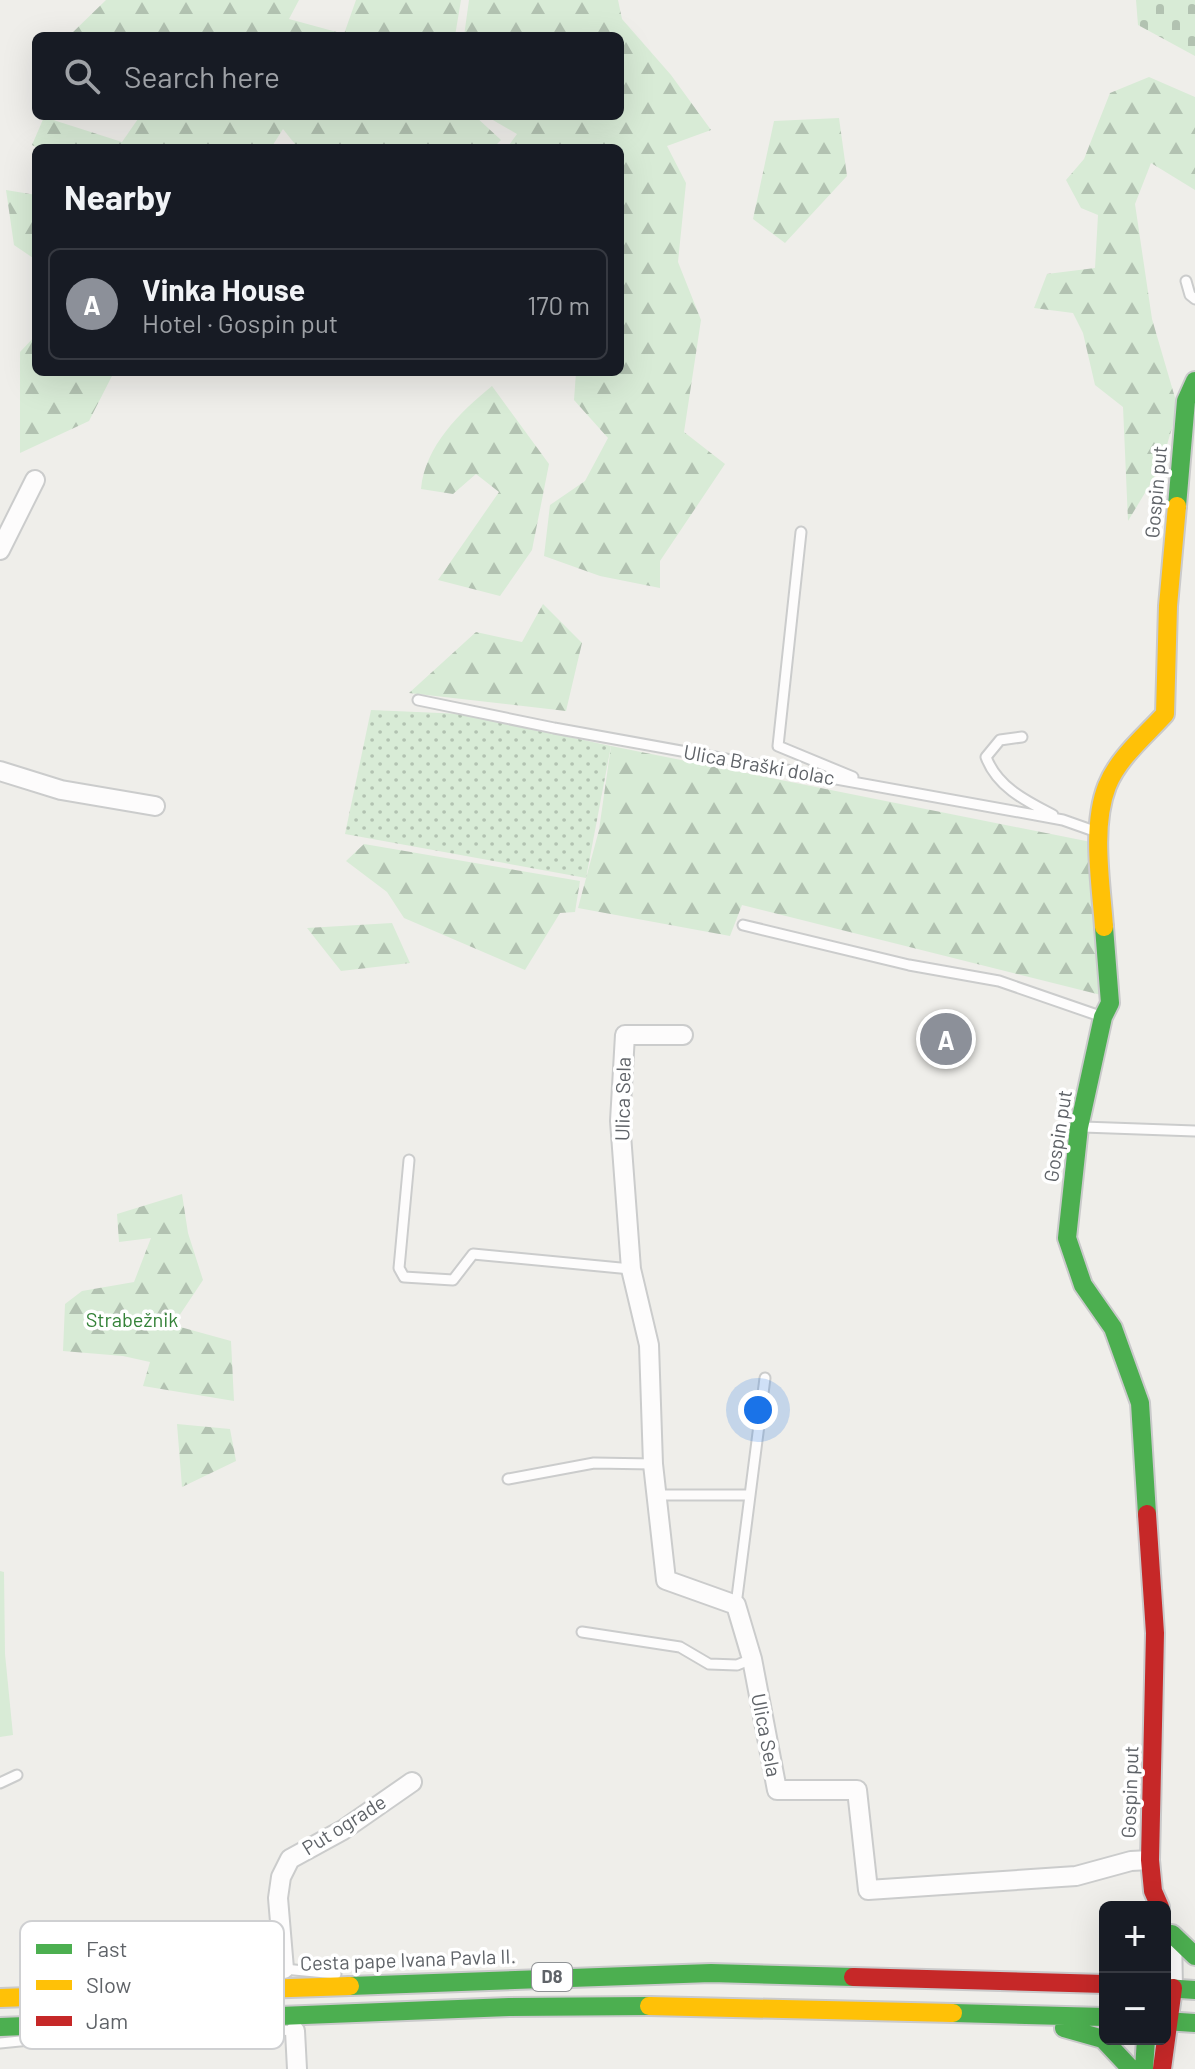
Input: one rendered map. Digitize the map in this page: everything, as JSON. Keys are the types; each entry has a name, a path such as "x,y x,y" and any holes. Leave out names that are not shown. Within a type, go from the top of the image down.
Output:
{"main road":[{"name":"Gospin put","path":"1155,1901 1150,1860 1155,1633 1140,1403 1113,1328 1083,1285 1067,1238 1079,1127 1103,1017 1110,1003 1100,833 1105,790 1117,768 1165,714 1169,592 1186,401 1194,382"},
{"path":"1171,1929 1195,1956"},
{"name":"Cesta pape Ivana Pavla II.","path":"284,1986 711,1973 1099,1984"},
{"path":"1171,1988 1195,1990"},
{"name":"Cesta pape Ivana Pavla II.","path":"0,1998 20,1997"},
{"name":"D8","path":"284,2014 690,2006 1099,2017"},
{"path":"993,2014 1020,2024 1091,2031 1119,2051 1131,2069"},
{"path":"1171,2021 1195,2023"},
{"name":"D8","path":"0,2027 20,2026"},
{"path":"1144,2069 1146,2045"},
{"path":"1162,2069 1165,2045"}],"street":[{"path":"0,550 35,480"},
{"path":"0,771 51,788 155,806"},
{"name":"Ulica Sela","path":"683,1035 625,1035 620,1121 631,1269 649,1345 653,1464 666,1580 736,1605 752,1659 777,1790 857,1790 868,1890 1076,1876 1131,1861 1150,1860"},
{"name":"Put ograde","path":"280,1921 278,1898 281,1877 290,1859 343,1830 412,1782"},
{"path":"295,2031 297,2069"}],"lane":[{"path":"1186,281 1190,295 1195,299"},
{"path":"801,532 778,746 871,785"},
{"name":"Ulica Braški dolac","path":"418,700 1063,820 1100,833"},
{"path":"1022,737 1000,740 986,757 991,772 1019,797 1063,820"},
{"path":"743,925 909,965 999,981 1103,1017"},
{"path":"1079,1127 1195,1131"},
{"path":"409,1160 399,1268 404,1277 453,1280 473,1254 631,1269"},
{"path":"736,1605 765,1378"},
{"path":"508,1479 594,1463 653,1464"},
{"path":"656,1495 749,1495"},
{"path":"582,1632 680,1647 709,1664 737,1665 752,1659"},
{"path":"0,1783 17,1775"},
{"path":"284,1969 335,1973 353,1983"},
{"path":"284,2030 312,2029 344,2012"},
{"path":"0,2043 20,2041"}],"green space":[{"path":"106,0 299,0 289,19 337,32 73,32"},
{"path":"356,0 461,0 456,32 345,32"},
{"path":"469,0 618,0 622,19 671,75 711,130 667,146 686,183 678,262 701,320 684,432 725,464 660,561 660,588 600,576 544,556 550,505 585,481 608,438 574,400 576,376 624,376 624,144 510,144 517,134 493,120 624,120 624,32 465,32"},
{"path":"1136,0 1195,0 1195,56 1138,25"},
{"path":"1149,77 1195,97 1195,190 1151,163 1135,204 1152,319 1178,408 1160,468 1128,521 1123,407 1095,385 1083,333 1073,313 1034,308 1047,274 1095,268 1098,215 1081,208 1066,180 1084,159 1110,93"},
{"path":"839,118 847,176 785,243 753,219 774,121"},
{"path":"43,120 53,120 122,142 137,120 479,120 501,140 497,144 295,144 283,129 274,144 32,144"},
{"path":"6,190 32,194 32,257 14,245"},
{"path":"32,339 32,376 112,376 89,421 20,453 20,352"},
{"path":"492,386 549,464 532,550 500,596 438,580 499,492 476,474 453,494 421,489 429,458 437,444 468,407"},
{"path":"543,604 582,643 566,711 409,693 476,632 522,642"},
{"path":"371,710 463,714 611,746 586,878 345,834"},
{"path":"611,746 1106,845 1105,996 742,905 730,936 578,908 599,830"},
{"path":"364,844 580,881 575,912 560,913 525,970 404,918 387,892 346,861"},
{"path":"392,923 410,963 341,971 307,928"},
{"name":"Strabežnik","path":"182,1194 188,1233 203,1280 173,1325 231,1341 234,1401 143,1386 150,1362 123,1356 63,1351 65,1304 82,1291 134,1282 151,1238 119,1242 117,1214"},
{"path":"177,1424 230,1429 236,1461 182,1487"},
{"path":"0,1571 4,1572 5,1654 13,1735 0,1737"}],"traffic: fast":[{"path":"1177,506 1186,401 1195,381"},
{"path":"1104,927 1110,1003 1103,1017 1079,1127 1067,1238 1083,1285 1113,1328 1140,1403 1147,1514"},
{"path":"1172,1934 1195,1956"},
{"path":"350,1986 711,1973 853,1977"},
{"path":"1171,1988 1195,1990"},
{"path":"284,2016 509,2007 649,2006"},
{"path":"953,2013 1099,2017"},
{"path":"1171,2021 1195,2023"},
{"path":"0,2027 20,2026"},
{"path":"1064,2028 1103,2039 1131,2069"},
{"path":"1144,2069 1146,2045"}],"traffic: slow":[{"path":"1104,927 1098,856 1102,802 1118,766 1165,714 1168,606 1177,506"},
{"path":"284,1988 350,1986"},
{"path":"0,1998 20,1997"},
{"path":"649,2006 953,2013"}],"traffic: jam":[{"path":"1147,1514 1155,1633 1150,1860 1153,1891 1157,1901"},
{"path":"853,1977 1099,1984"},
{"path":"1162,2069 1173,1988"}],"place":[{"name":"Vinka House","path":"946,1039"}]}
